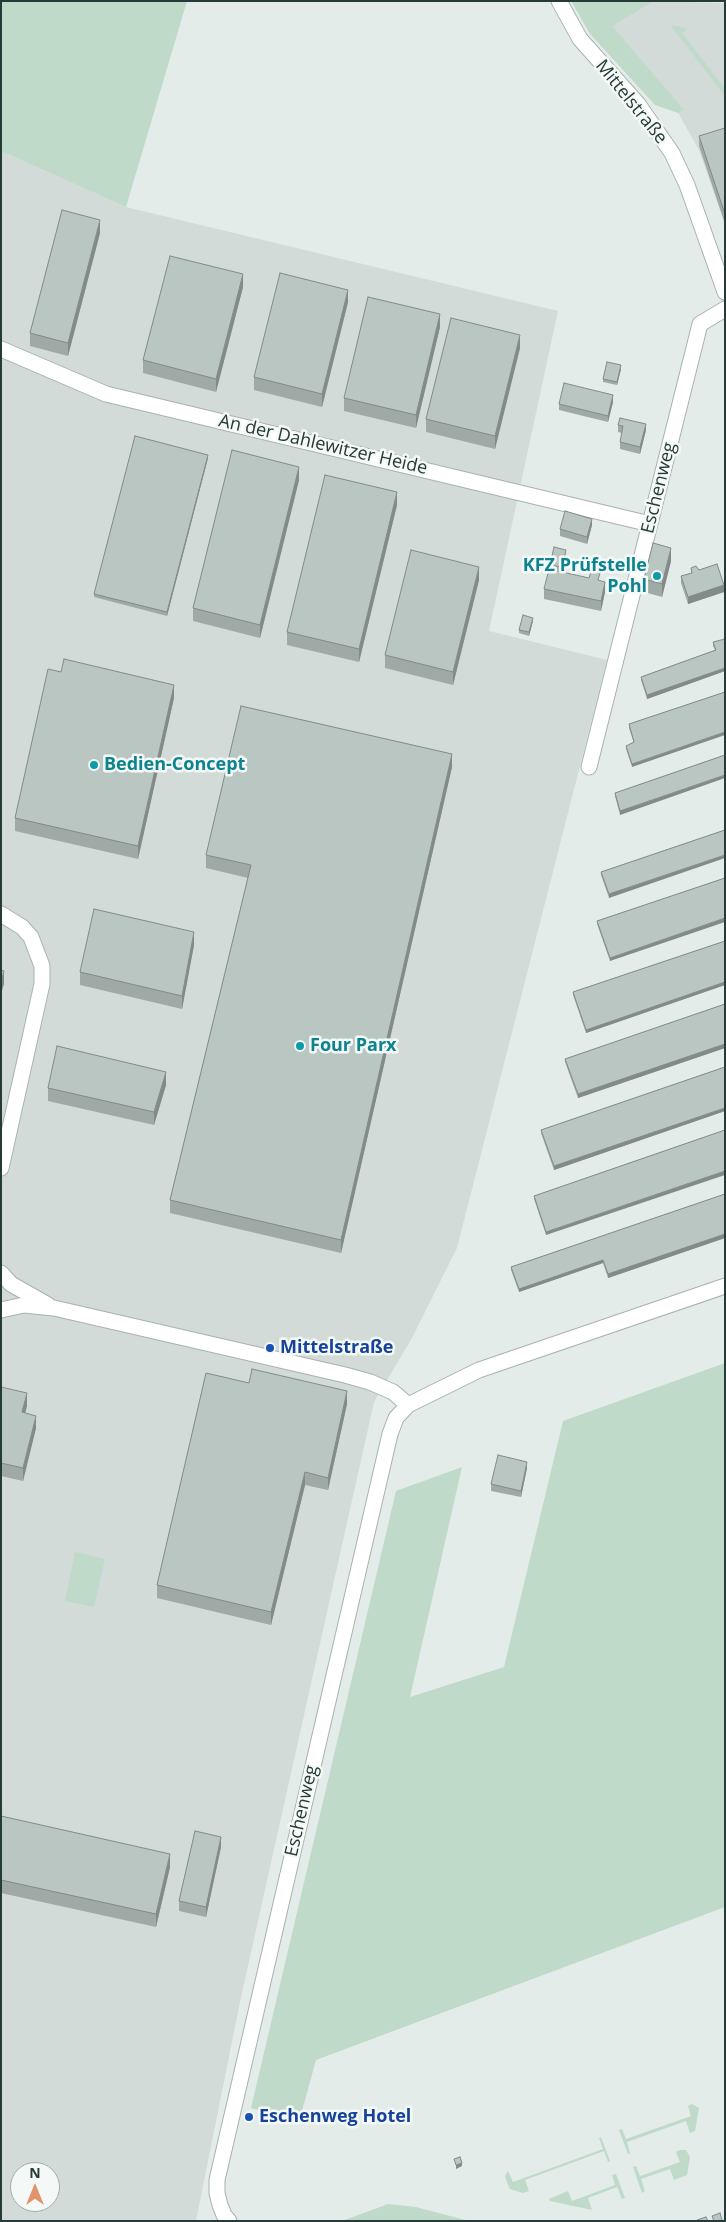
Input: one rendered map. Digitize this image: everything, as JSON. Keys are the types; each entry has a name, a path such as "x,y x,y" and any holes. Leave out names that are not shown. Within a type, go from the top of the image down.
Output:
{"street":[{"name":"Mittelstraße","path":"559,1 580,39 638,104 672,153 687,185 725,292"},
{"name":"Eschenweg","path":"589,767 700,324 725,308"},
{"name":"An der Dahlewitzer Heide","path":"1,349 106,394 650,524"},
{"path":"1,914 22,927 31,937 42,966 42,984 1,1168"},
{"path":"1,1273 11,1284 54,1308"},
{"path":"1,1310 24,1304 54,1308 370,1382 393,1392 408,1405 479,1370 725,1286"},
{"name":"Eschenweg","path":"229,2221 220,2205 217,2193 217,2180 390,1434 396,1418 408,1405"}],"shaded area":[{"path":"651,1 725,3 725,224 699,150 663,86 625,49 609,21"},
{"path":"1,151 126,207 558,311 489,631 607,660 457,1248 412,1338 374,1402 241,1997 196,2221 1,2221"}],"green space":[{"path":"1,1 187,1 126,207 1,151"},
{"path":"571,1 654,1 612,26 684,110 678,113 655,105 590,34"},
{"path":"673,25 687,29 682,33 725,89 725,96 672,27"},
{"path":"725,1363 725,1907 316,2060 299,2122 251,2108 396,1491 462,1467 410,1697 504,1667 563,1421"},
{"path":"75,1552 105,1559 94,1607 65,1601"},
{"path":"692,2104 699,2108 695,2131 690,2133 686,2121 627,2142 630,2153 628,2154 619,2130 622,2129 626,2139 691,2116 688,2106"},
{"path":"601,2137 610,2161 608,2162 604,2151 525,2180 529,2191 523,2193 510,2189 505,2176 508,2171 513,2182 603,2149 599,2138"},
{"path":"686,2150 690,2157 687,2175 674,2180 670,2169 641,2179 645,2191 642,2193 633,2167 636,2166 640,2176 680,2162 676,2152"},
{"path":"616,2174 625,2198 622,2199 617,2187 588,2198 592,2210 550,2201 549,2199 568,2191 572,2201 615,2185 612,2175"},
{"path":"388,2204 416,2207 469,2221 342,2221"}],"building":[{"path":"725,128 725,214 699,136"},
{"path":"62,210 100,220 68,343 30,333"},
{"path":"170,256 243,274 216,379 143,360"},
{"path":"280,273 348,290 322,394 254,377"},
{"path":"368,297 440,314 416,415 344,398"},
{"path":"451,318 520,335 495,436 426,419"},
{"path":"607,362 621,365 617,382 603,379"},
{"path":"564,383 613,395 608,416 559,404"},
{"path":"620,418 646,424 640,447 620,442 623,426 618,425"},
{"path":"135,436 208,455 167,612 94,594"},
{"path":"232,450 299,467 260,625 193,608"},
{"path":"325,475 397,492 359,649 287,632"},
{"path":"565,511 592,519 587,537 560,529"},
{"path":"653,543 671,548 662,584 644,579"},
{"path":"554,547 566,550 562,567 550,565"},
{"path":"411,550 479,567 453,672 385,655"},
{"path":"717,564 724,585 688,597 681,576 692,573 691,568 696,566 699,570"},
{"path":"549,569 589,578 591,571 600,573 598,580 605,582 601,601 544,589"},
{"path":"523,615 533,618 529,632 519,630"},
{"path":"725,639 725,668 647,695 641,677 716,650 713,642"},
{"name":"Bedien-Concept","path":"64,659 174,685 138,846 15,818 48,669 61,672"},
{"path":"725,692 725,732 632,764 626,746 634,742 629,724"},
{"name":"Four Parx","path":"241,706 452,754 341,1240 170,1200 251,865 206,855"},
{"path":"725,755 725,775 620,811 615,793"},
{"path":"725,830 725,855 609,894 601,872"},
{"path":"725,878 725,918 610,958 597,921"},
{"path":"94,909 194,932 182,996 80,972"},
{"path":"725,941 725,982 586,1030 573,992"},
{"path":"1,970 4,971 1,981"},
{"path":"725,1004 725,1044 578,1094 565,1059"},
{"path":"57,1046 166,1072 154,1112 48,1088"},
{"path":"725,1067 725,1108 554,1166 541,1130"},
{"path":"725,1130 725,1171 546,1232 534,1196"},
{"path":"725,1194 725,1234 608,1274 603,1260 519,1289 511,1267"},
{"path":"252,1369 347,1391 328,1478 305,1472 271,1612 157,1585 206,1373 249,1383"},
{"path":"1,1387 27,1393 22,1412 36,1416 23,1468 1,1463"},
{"path":"498,1455 527,1462 521,1491 491,1484"},
{"path":"1,1816 170,1854 156,1914 1,1880"},
{"path":"195,1831 221,1837 206,1907 179,1901"},
{"path":"460,2157 462,2163 456,2165 454,2159"},
{"path":"720,2213 722,2220 714,2221 712,2216"},
{"path":"706,2217 708,2221 697,2220"}],"place":[{"name":"KFZ Prüfstelle Pohl","path":"657,576"},
{"name":"Bedien-Concept","path":"94,765"},
{"name":"Four Parx","path":"300,1046"},
{"name":"Mittelstraße","path":"270,1348"},
{"name":"Eschenweg Hotel","path":"249,2117"}]}
